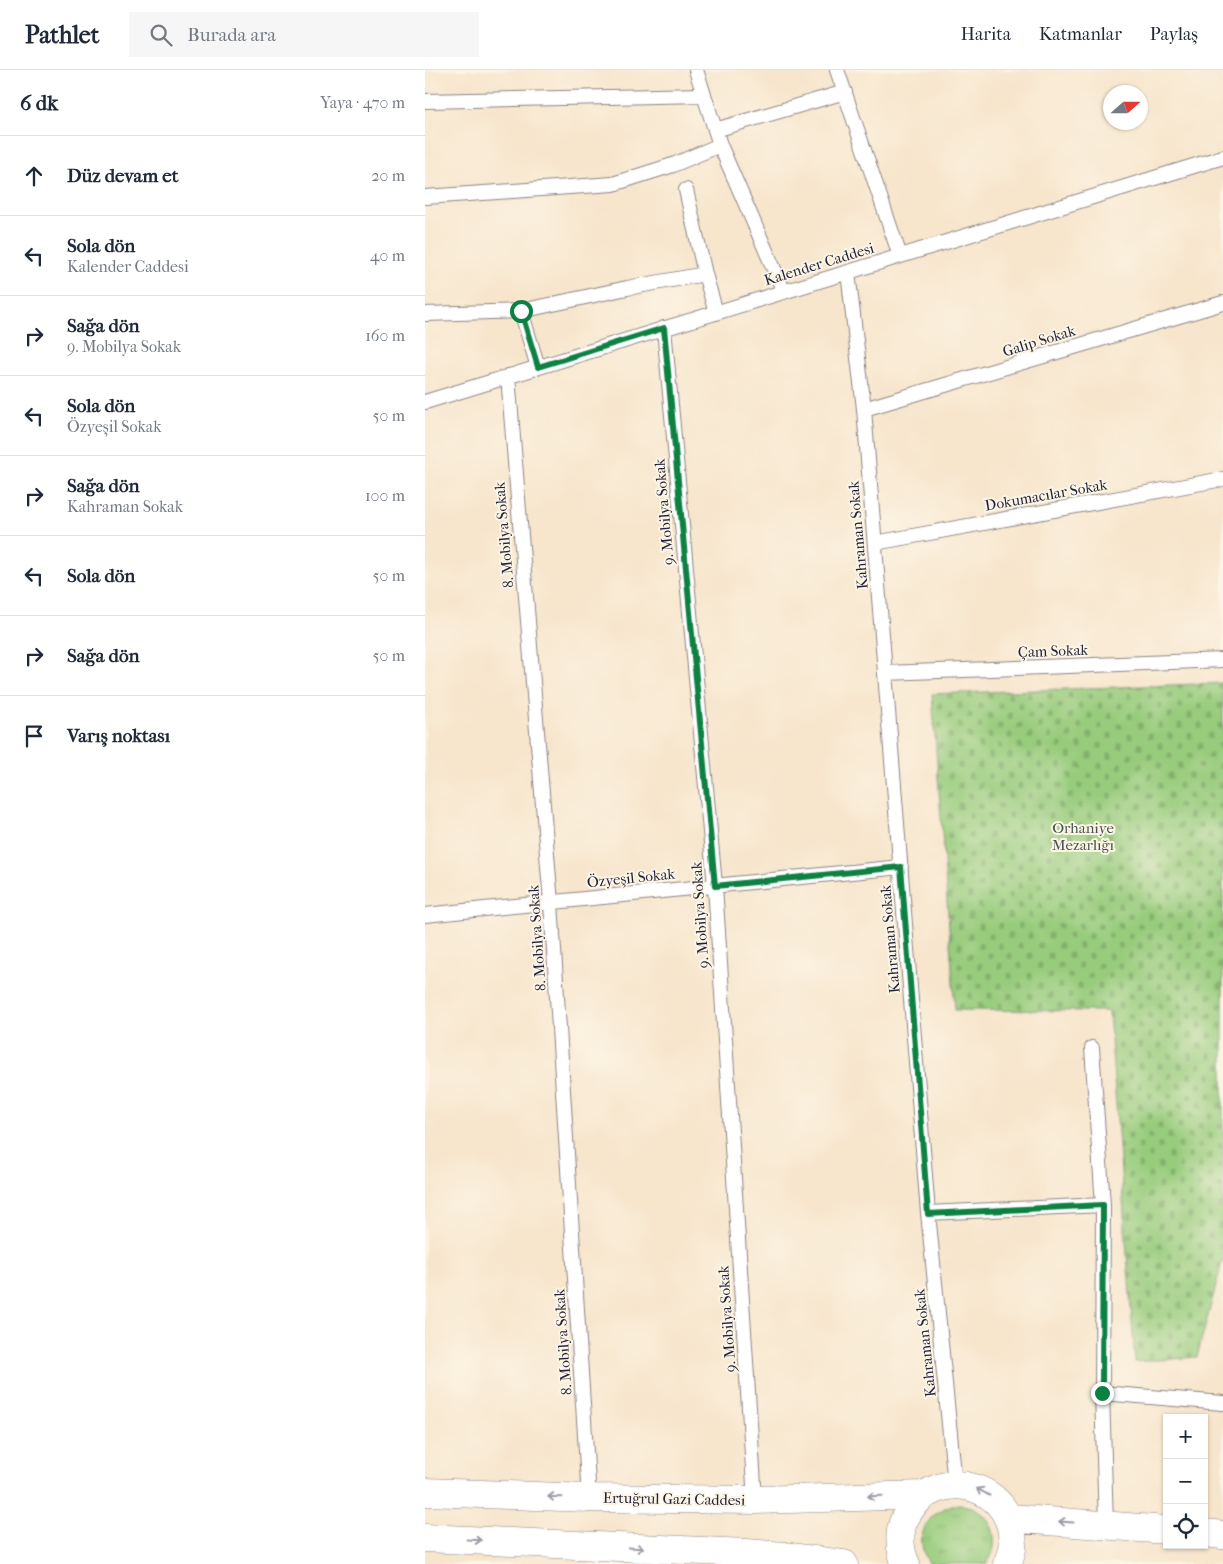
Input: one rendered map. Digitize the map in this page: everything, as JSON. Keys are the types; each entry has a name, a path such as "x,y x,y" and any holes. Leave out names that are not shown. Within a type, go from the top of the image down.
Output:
{"main road":[{"path":"905,1564 900,1538 903,1521 911,1506 924,1494 939,1487 955,1484 971,1486 986,1493 999,1504 1007,1518 1012,1534 1012,1550 1007,1564"},
{"name":"Ertuğrul Gazi Caddesi","path":"425,1492 589,1498 755,1500 924,1494"},
{"path":"1007,1518 1163,1530"},
{"path":"1208,1533 1223,1535"},
{"path":"425,1538 746,1553 844,1564"}],"lane":[{"path":"696,70 720,144 784,292"},
{"path":"837,70 900,256"},
{"path":"715,130 845,92"},
{"path":"425,102 704,95"},
{"path":"425,197 613,184 673,165 720,144"},
{"name":"Kalender Caddesi","path":"425,402 1223,157"},
{"path":"686,190 716,313"},
{"name":"Kahraman Sokak","path":"849,272 864,410 928,1214 955,1484"},
{"path":"425,314 521,311 627,288 705,274"},
{"name":"Galip Sokak","path":"864,410 1223,303"},
{"path":"521,311 538,367"},
{"name":"9. Mobilya Sokak","path":"664,328 715,886 755,1500"},
{"name":"8. Mobilya Sokak","path":"507,376 551,902 589,1498"},
{"name":"Dokumacılar Sokak","path":"875,543 1223,479"},
{"name":"Çam Sokak","path":"885,673 1223,660"},
{"name":"Özyeşil Sokak","path":"425,915 901,867"},
{"path":"1092,1048 1103,1205 1102,1393 1107,1525"},
{"path":"928,1214 1103,1205"},
{"path":"1102,1393 1223,1402"}],"green space":[{"name":"Orhaniye Mezarlığı","path":"1223,683 1223,1259 1197,1357 1135,1362 1109,1011 955,1010 932,694"},
{"path":"952,1505 972,1507 986,1517 993,1532 994,1549 986,1564 930,1564 922,1546 924,1529 928,1521 935,1515"}],"route":[{"path":"521,311 538,367 664,328 715,886 901,867 928,1214 1103,1205 1102,1393"}]}
